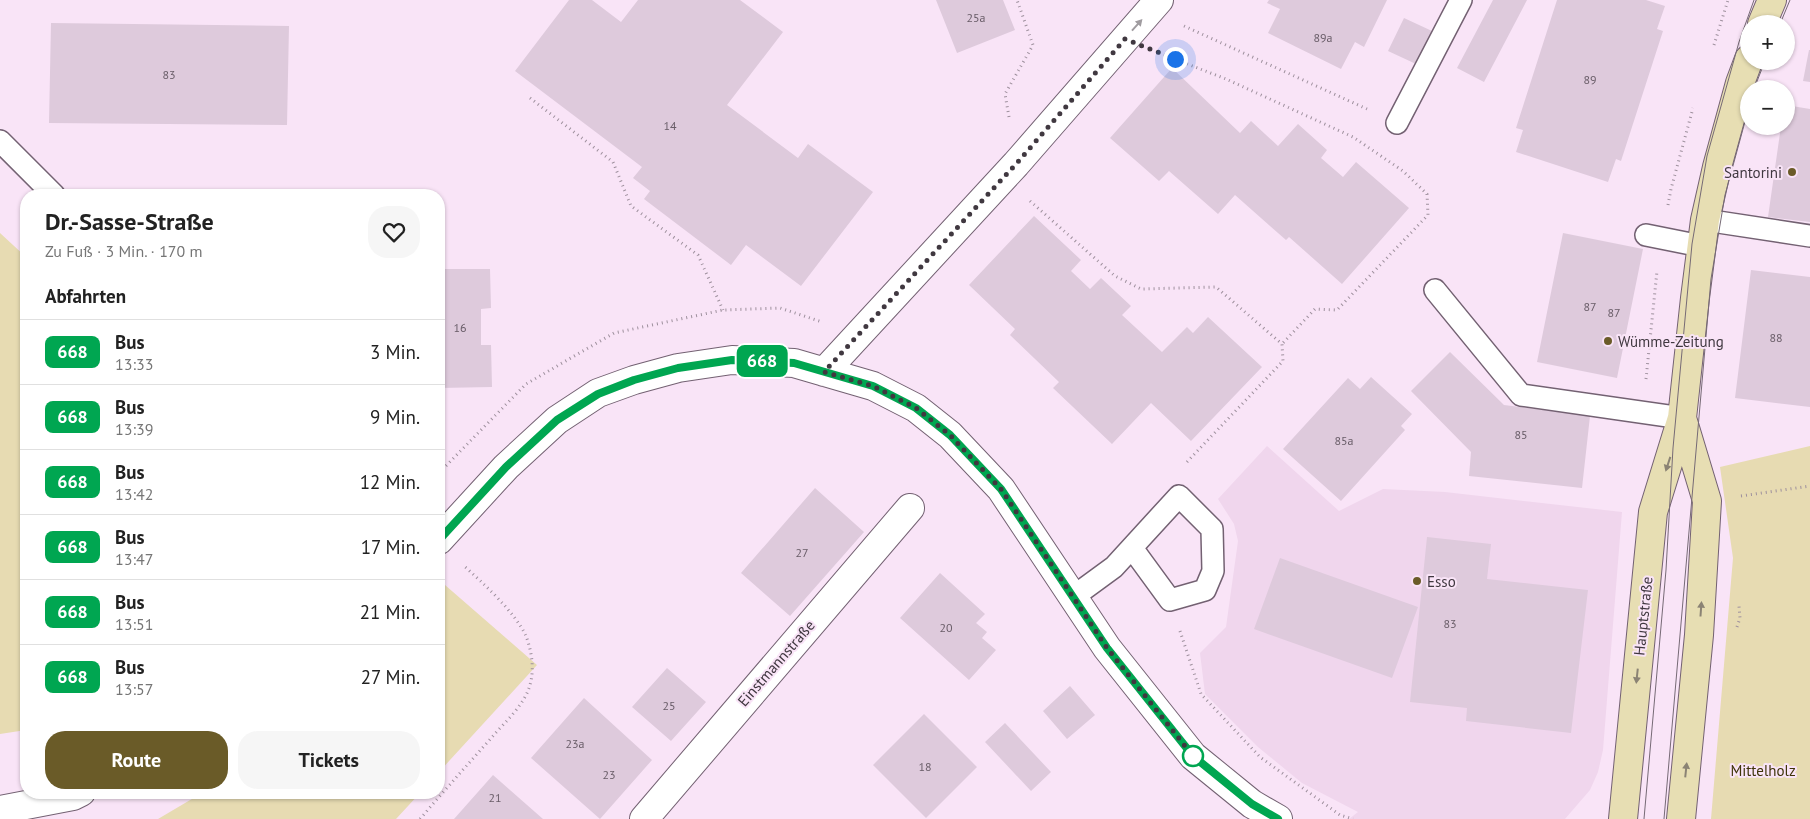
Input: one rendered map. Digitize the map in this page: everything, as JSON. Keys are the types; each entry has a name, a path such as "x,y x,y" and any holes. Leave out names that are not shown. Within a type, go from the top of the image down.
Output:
{"street":[{"path":"1766,15 1772,0"},
{"path":"824,372 1010,170 1155,5"},
{"name":"Hauptstraße","path":"1623,819 1653,512 1682,418 1703,233 1719,158 1745,70"},
{"path":"445,533 506,467 557,420 598,394 634,380 678,368 732,360 794,363 873,386 916,408 950,435 1001,489 1107,648 1193,756 1252,804 1278,819"},
{"name":"Hauptstraße","path":"1681,819 1699,635 1707,501 1682,418"},
{"name":"Einstmannstraße","path":"644,819 910,508"},
{"path":"0,810 57,799"}],"lane":[{"path":"1397,123 1461,0"},
{"path":"0,141 48,189"},
{"path":"1646,235 1703,233 1810,236"},
{"path":"1435,290 1521,395 1682,418"},
{"path":"1073,597 1114,567 1179,496 1212,529 1212,571 1205,590 1170,600 1132,548"}],"path":[{"path":"1017,0 1033,45 1005,94 1010,170 1114,276 1141,289 1216,287 1282,344 1283,361 1183,466 1179,496"},
{"path":"1155,5 1397,123"},
{"path":"1125,39 1226,79 1353,137 1402,171 1427,194 1428,215 1337,310 1315,309 1282,344"},
{"path":"530,98 613,162 631,206 698,255 723,310"},
{"path":"1734,498 1810,486"},
{"path":"445,791 515,711 529,689 532,667 530,650 520,624 459,561"},
{"path":"1170,600 1201,694 1260,757 1340,815 1352,819"},
{"path":"420,819 438,799"}],"shaded area":[{"path":"1267,446 1339,511 1383,489 1445,492 1622,512 1603,750 1598,772 1590,790 1565,819 1349,819 1358,812 1302,783 1258,747 1205,694 1200,653 1226,627 1238,541 1234,524 1218,499"}],"green space":[{"path":"0,233 20,251 20,731 0,734"},
{"name":"Mittelholz","path":"1810,446 1810,819 1711,819 1733,558 1720,467"},
{"path":"445,585 537,665 445,765"},
{"path":"192,799 414,799 396,819 158,819"}],"building":[{"path":"569,0 592,0 621,22 638,0 740,0 783,32 727,105 798,158 808,144 873,192 801,286 746,245 731,265 644,199 650,191 633,178 642,167 515,71"},
{"path":"936,0 1003,0 1015,30 957,53"},
{"path":"1269,0 1387,0 1364,47 1355,42 1341,69 1268,33 1280,9 1267,3"},
{"path":"1493,0 1527,0 1484,82 1457,68"},
{"path":"1557,0 1646,0 1665,6 1657,29 1663,31 1621,161 1616,159 1608,182 1516,152 1523,130 1516,128"},
{"path":"1404,18 1432,31 1416,64 1388,51"},
{"path":"51,23 289,26 287,125 49,123"},
{"path":"1810,50 1810,82 1803,81"},
{"path":"1172,68 1240,133 1251,121 1278,146 1298,124 1327,150 1321,158 1343,177 1356,162 1409,208 1342,284 1289,237 1286,240 1235,195 1218,214 1169,171 1159,181 1110,138"},
{"name":"Santorini","path":"1795,106 1810,109 1810,222 1768,217 1780,135 1795,135"},
{"path":"1034,216 1081,260 1071,271 1090,289 1101,278 1131,306 1122,315 1162,352 1187,327 1193,333 1208,317 1262,367 1191,441 1151,403 1112,444 1053,388 1059,382 1010,335 1015,329 969,285"},
{"path":"1563,233 1643,249 1617,378 1537,362"},
{"path":"445,269 490,269 491,308 481,309 481,345 491,345 492,387 445,388"},
{"path":"1751,270 1810,277 1810,407 1735,398"},
{"path":"1450,352 1504,405 1590,416 1582,488 1469,476 1471,452 1411,391"},
{"path":"1371,377 1412,414 1401,426 1405,430 1341,501 1283,449 1348,378 1360,389"},
{"path":"815,488 864,532 790,616 741,573"},
{"path":"1427,537 1491,544 1487,579 1588,590 1571,733 1466,721 1467,708 1410,702"},
{"path":"1280,558 1418,607 1392,678 1254,629"},
{"path":"940,573 985,614 976,623 987,632 982,638 996,650 969,680 900,618"},
{"path":"667,668 706,702 671,741 632,707"},
{"path":"1070,686 1095,715 1067,739 1043,711"},
{"path":"584,698 652,760 600,819 531,758"},
{"path":"924,714 977,767 926,818 873,765"},
{"path":"1005,723 1051,772 1031,791 985,742"},
{"path":"493,775 543,819 454,819"}],"tram line":[{"path":"1644,819 1666,570 1673,448 1692,244 1707,156 1739,42 1754,0"},
{"path":"1784,15 1790,0"},
{"path":"1758,80 1761,70"},
{"path":"1664,819 1711,279 1725,195 1741,135"}],"bus line":[{"name":"668","path":"445,533 506,467 557,420 598,394 634,380 678,368 732,360 794,363 873,386 916,408 950,435 1001,489 1107,648 1193,756 1252,804 1278,819"}],"place":[{"name":"Santorini","path":"1792,172"},
{"name":"Wümme-Zeitung","path":"1608,341"},
{"name":"Esso","path":"1417,581"}],"route":[{"path":"1175,59 1125,39 1016,164 824,372 873,386 916,408 950,435 1001,489 1107,648 1193,756"}]}
